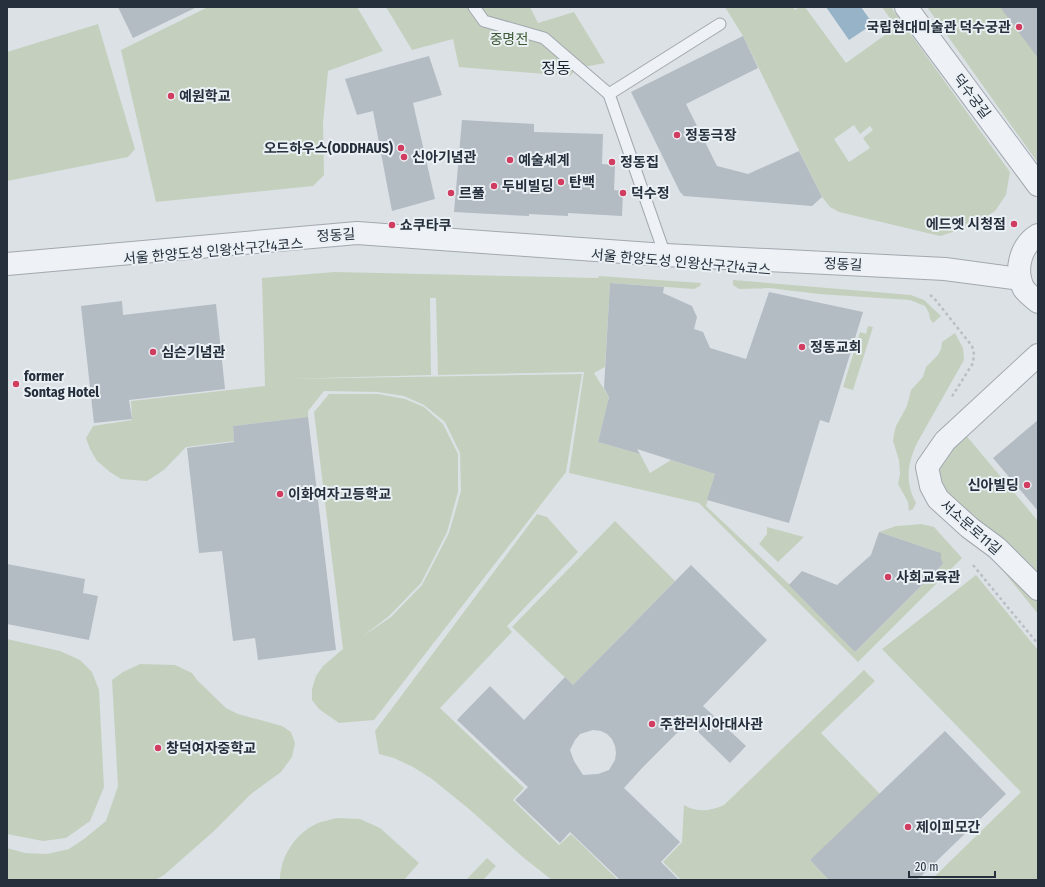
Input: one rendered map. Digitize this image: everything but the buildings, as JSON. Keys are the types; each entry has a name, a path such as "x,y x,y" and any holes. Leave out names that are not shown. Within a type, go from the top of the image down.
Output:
{"street":[{"name":"덕수궁길","path":"906,7 1038,185"},
{"name":"정동길","path":"7,264 357,233 665,255 945,269 1020,279"},
{"path":"1038,235 1027,245 1021,256 1019,268 1020,279 1025,290 1038,302"},
{"name":"서소문로11길","path":"1038,355 945,441 927,467 931,486 938,499 970,528 996,548 1038,590"}],"lane":[{"path":"474,7 484,21 544,38 609,94 665,255"},
{"path":"609,94 720,24"}],"path":[{"path":"927,293 934,298 972,346 974,354 973,363 948,403"},
{"path":"970,561 1038,644"}],"green space":[{"path":"208,7 357,7 383,51 328,71 323,123 324,175 313,186 156,202 121,50"},
{"name":"중명전","path":"386,7 530,7 538,23 574,12 605,63 578,68 570,76 459,67 453,39 412,50"},
{"path":"725,7 793,7 795,10 799,7 805,7 846,63 896,27 882,7 891,7 1010,172 1006,195 995,211 972,226 940,236 839,212 830,207 822,197 743,36","holes":["854,125 860,134 870,126 873,130 863,138 870,148 849,162 834,139"]},
{"path":"927,7 1038,7 1038,163"},
{"path":"98,24 135,149 128,157 7,181 7,52"},
{"path":"335,272 598,278 599,276 701,283 700,286 694,289 610,283 605,367 594,373 609,397 598,442 640,454 650,473 671,460 715,474 706,506 789,584 855,652 943,564 938,552 879,532 896,526 921,524 934,527 962,558 858,662 699,503 569,473 584,372 438,375 436,298 430,298 431,375 286,379 582,374 566,472 374,720 339,723 319,709 312,700 312,689 316,676 323,666 343,649 314,412 329,394 378,394 405,399 424,407 443,424 458,454 458,492 447,532 421,583 389,616 363,636 391,617 422,585 449,533 461,491 460,453 445,422 424,405 404,396 378,392 324,391 308,411 308,417 233,426 234,441 186,447 164,470 147,481 121,479 110,472 97,461 86,438 93,426 132,420 131,401 265,386 262,278"},
{"path":"733,280 911,295 924,300 941,316 933,323 925,306 910,300 819,294 769,288 739,289 733,285"},
{"path":"868,326 873,327 853,390 843,387 860,332 866,334"},
{"path":"955,333 963,348 964,360 917,443 911,459 909,466 909,481 912,495 916,503 913,509 909,511 908,502 898,484 900,474 899,460 893,441 896,426 907,406 911,390 923,377 926,367 938,355 942,342"},
{"path":"964,433 1038,521 1038,614 941,494 936,483 939,460"},
{"path":"537,514 547,517 578,552 507,626 512,632 440,708 524,788 513,800 559,845 571,834 618,880 552,880 432,779 413,767 394,758 379,754 375,731"},
{"path":"615,521 675,581 573,685 512,627"},
{"path":"767,527 804,537 778,562 759,544 767,534"},
{"path":"976,575 1038,650 1038,880 931,880 1021,792 882,649"},
{"path":"7,639 60,651 80,660 92,672 99,690 104,787 90,821 66,838 43,841 7,834"},
{"path":"140,664 175,665 192,673 197,680 226,708 238,714 282,726 291,732 295,743 292,757 281,772 251,794 214,831 164,875 155,880 7,880 7,848 25,853 47,854 69,849 106,821 118,786 112,680 123,672"},
{"path":"864,670 875,681 821,733 880,794 810,860 829,880 681,880 663,862 682,842 684,805 689,808 704,810 714,809 724,805"},
{"path":"337,818 360,819 380,828 419,863 404,880 280,880 286,855 295,840 308,828 323,821"},
{"path":"487,858 496,866 483,880 466,880"}],"water":[{"path":"826,7 861,7 873,24 849,40"}],"place":[{"name":"국립현대미술관 덕수궁관","path":"1019,27"},
{"name":"예원학교","path":"171,96"},
{"name":"정동극장","path":"677,135"},
{"name":"오드하우스(ODDHAUS)","path":"401,148"},
{"name":"신아기념관","path":"404,157"},
{"name":"예술세계","path":"510,160"},
{"name":"정동집","path":"612,162"},
{"name":"탄백","path":"561,182"},
{"name":"두비빌딩","path":"494,186"},
{"name":"르풀","path":"451,193"},
{"name":"덕수정","path":"623,193"},
{"name":"에드엣 시청점","path":"1014,224"},
{"name":"쇼쿠타쿠","path":"392,225"},
{"name":"정동교회","path":"802,347"},
{"name":"심슨기념관","path":"153,352"},
{"name":"former Sontag Hotel","path":"16,384"},
{"name":"신아빌딩","path":"1027,485"},
{"name":"이화여자고등학교","path":"280,494"},
{"name":"사회교육관","path":"888,577"},
{"name":"주한러시아대사관","path":"652,724"},
{"name":"창덕여자중학교","path":"158,748"},
{"name":"제이피모간","path":"908,827"}],"district":[{"name":"정동","path":"556,68"}]}
